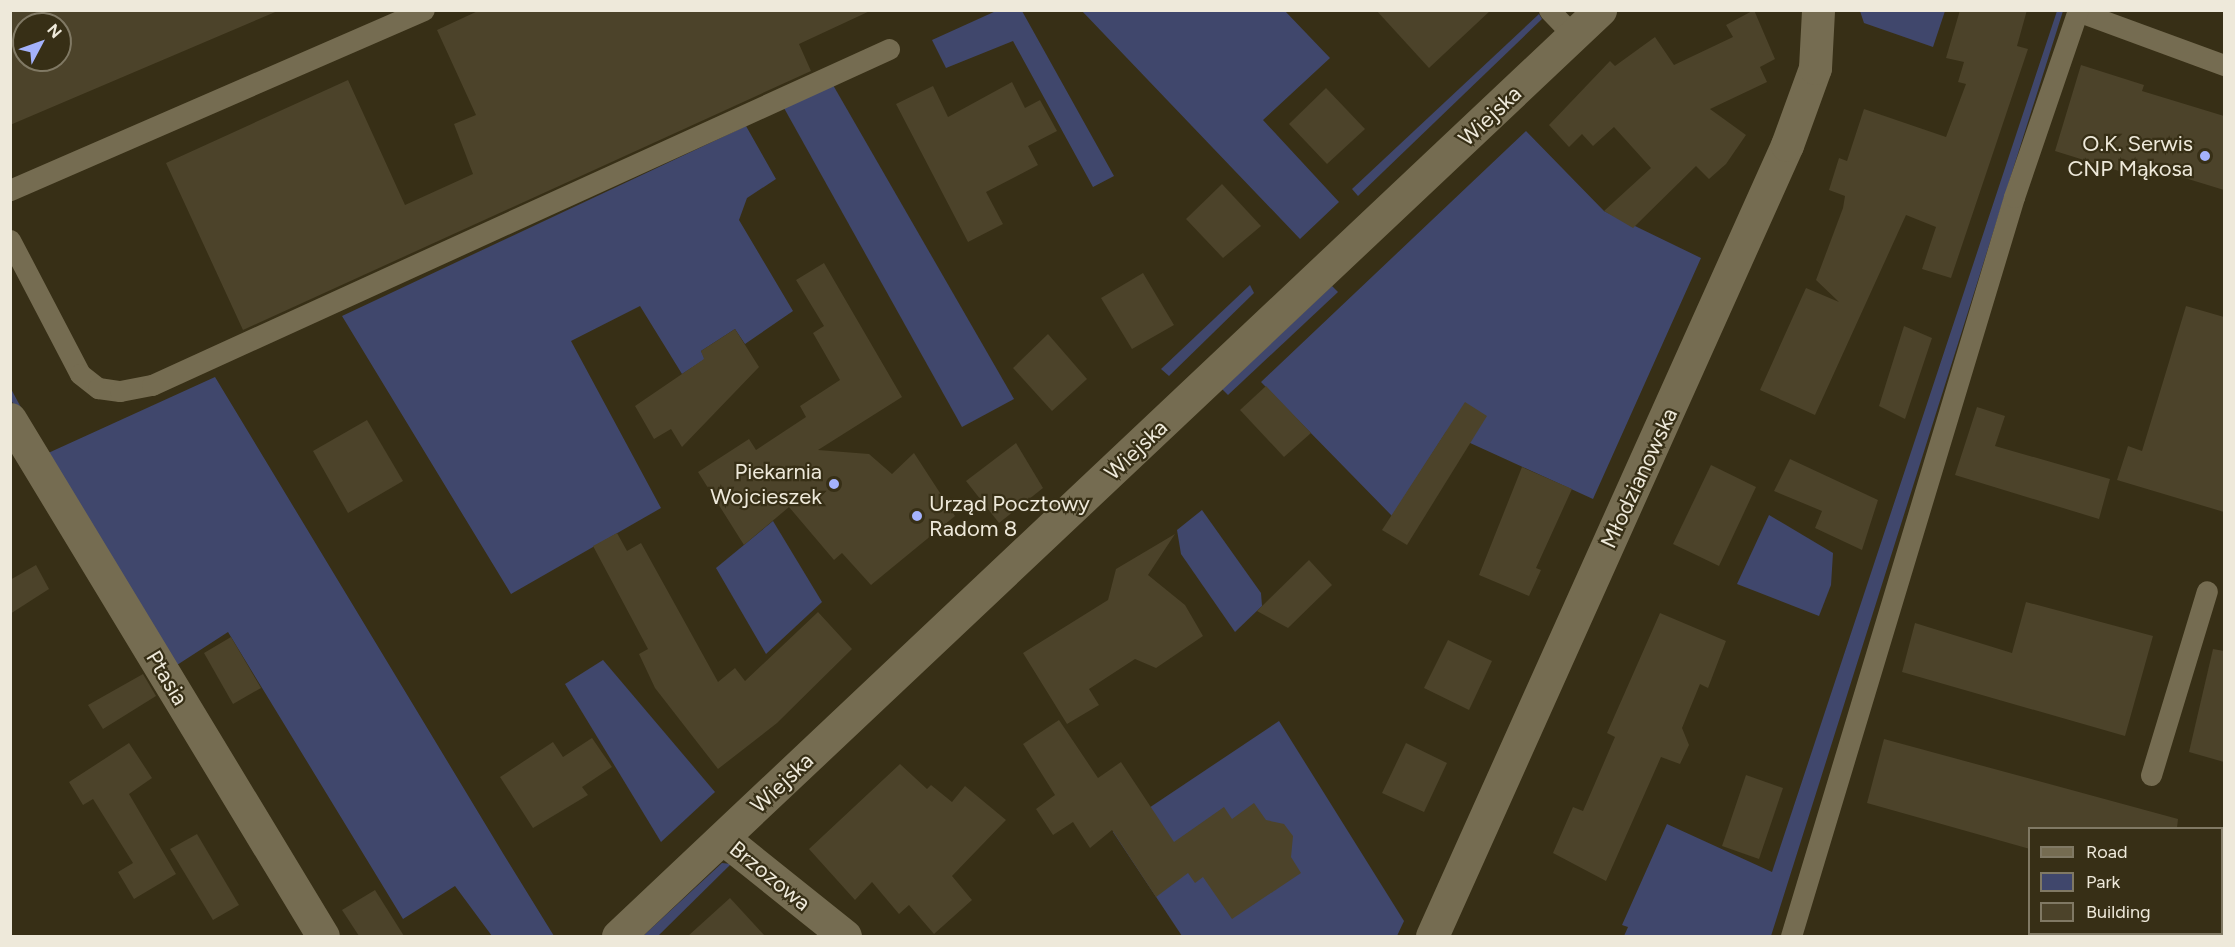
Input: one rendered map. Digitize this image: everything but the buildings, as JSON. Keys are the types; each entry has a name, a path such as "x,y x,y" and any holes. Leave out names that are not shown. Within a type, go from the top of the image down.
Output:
{"street":[{"name":"Wiejska","path":"618,936 1600,10"},
{"name":"Młodzianowska","path":"1432,936 1782,156 1815,68 1818,10"},
{"name":"Ptasia","path":"10,419 323,936"},
{"name":"Brzozowa","path":"724,838 845,936"}],"lane":[{"path":"10,190 424,10"},
{"path":"1549,10 1574,36"},
{"path":"1791,936 2014,197 2077,11 2224,65"},
{"path":"10,240 80,374 98,388 120,391 152,385 889,49"},
{"path":"2151,775 2207,591"}],"green space":[{"path":"1860,10 1945,11 1933,47 1864,23"},
{"path":"996,11 1022,11 1114,176 1093,187 1013,41 946,68 932,40"},
{"path":"1082,11 1285,11 1330,58 1263,120 1339,202 1300,239"},
{"path":"2057,11 2063,11 1771,936 1624,936 1628,927 1622,925 1667,824 1772,872"},
{"path":"1539,14 1542,19 1358,196 1352,189"},
{"path":"833,85 1014,399 962,427 784,108"},
{"path":"746,126 776,179 747,198 739,220 793,311 745,344 735,329 701,351 705,359 682,374 640,306 571,341 661,508 511,594 342,316"},
{"path":"1526,131 1604,211 1701,258 1593,499 1446,432 1392,516 1261,382"},
{"path":"1250,285 1254,293 1169,376 1161,369"},
{"path":"1332,286 1338,292 1228,395 1222,389"},
{"path":"215,377 554,936 492,936 455,886 403,919 228,632 177,665 11,400 10,387 46,454"},
{"path":"1202,510 1261,593 1262,606 1235,632 1181,554 1177,530"},
{"path":"1769,515 1833,553 1831,585 1819,616 1737,584"},
{"path":"773,521 822,602 766,654 716,568"},
{"path":"603,660 715,792 661,842 565,684"},
{"path":"1279,721 1404,921 1397,936 1182,936 1113,832"},
{"path":"722,863 731,864 658,936 643,936"}],"place":[{"name":"O.K. Serwis CNP Mąkosa","path":"2205,156"},
{"name":"Piekarnia Wojcieszek","path":"834,484"},
{"name":"Urząd Pocztowy Radom 8","path":"917,516"}]}
